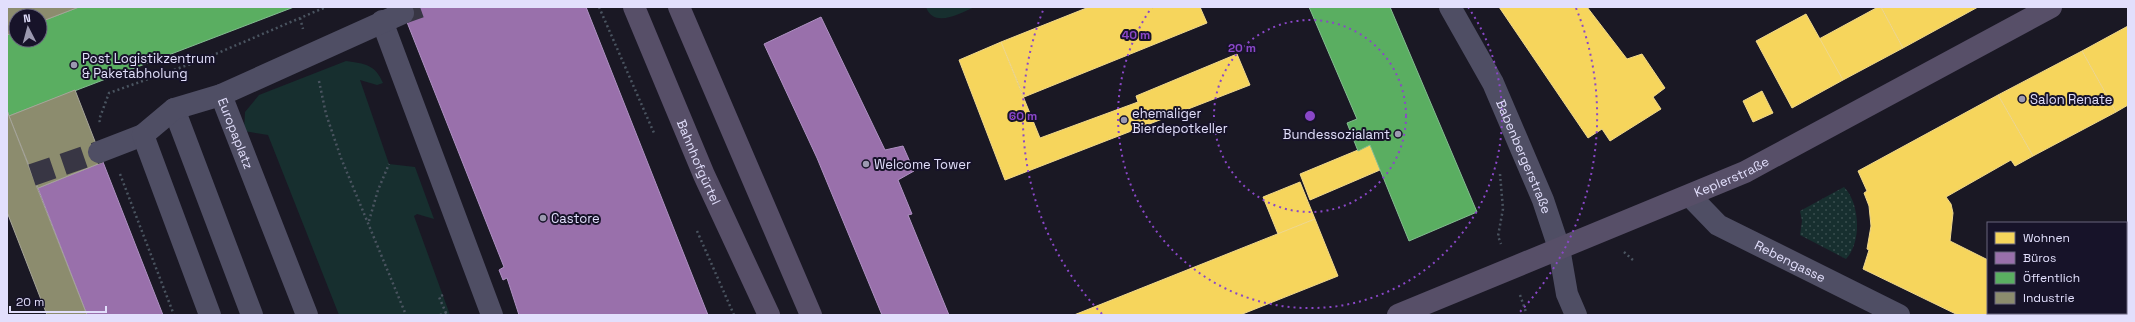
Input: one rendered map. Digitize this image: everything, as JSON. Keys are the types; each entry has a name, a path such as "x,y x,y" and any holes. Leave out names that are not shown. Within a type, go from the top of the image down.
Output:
{"main road":[{"name":"Bahnhofgürtel","path":"634,7 704,175 769,315"},
{"path":"679,7 811,315"},
{"name":"Keplerstraße","path":"1398,315 1429,304 1559,248 1690,196 1745,172 2051,7"}],"street":[{"name":"Babenbergerstraße","path":"1450,7 1493,83 1543,200 1559,248 1567,294 1576,315"},
{"name":"Europaplatz","path":"307,315 221,95 382,21 403,13"},
{"path":"382,21 492,315"},
{"path":"99,152 143,135 174,110 221,95"},
{"path":"174,110 252,315"},
{"path":"143,135 210,315"},
{"name":"Rebengasse","path":"1690,196 1718,225 1899,315"}],"path":[{"path":"319,79 326,114 341,158 406,315"},
{"path":"368,221 378,190 389,164"},
{"path":"1498,236 1503,209"},
{"path":"440,315 446,314 440,297 442,296"}],"green space":[{"path":"926,7 975,7 948,18 941,18 930,14"},
{"path":"346,61 364,64 373,68 383,83 377,85 360,80 389,164 415,167 434,219 417,214 414,216 450,315 339,315 268,135 244,131 245,112 259,95"},
{"path":"1844,187 1853,203 1857,223 1855,243 1846,259 1800,235 1802,221 1800,211"}],"building: Wohnen":[{"path":"1089,7 1200,7 1207,23 1024,97 1001,42"},
{"path":"1499,7 1587,7 1627,59 1642,54 1665,88 1653,97 1661,109 1610,141 1602,129 1588,138"},
{"path":"1878,7 1881,7 1903,48 1843,80 1819,39"},
{"path":"1881,7 1978,7 1903,48"},
{"path":"1806,14 1843,80 1792,108 1756,41"},
{"path":"2128,26 2128,105 2116,112 2082,51"},
{"name":"ehemaliger Bierdepotkeller","path":"1001,42 1040,138 1138,102 1136,96 1237,54 1250,85 1005,180 959,60"},
{"path":"2082,51 2116,112 2033,156 1998,95"},
{"path":"1762,91 1773,113 1753,122 1743,101"},
{"path":"1998,95 2033,156 2015,166 2011,160 1946,197 1951,204 1953,213 1950,241 1987,260 1987,314 2099,315 1958,315 1863,269 1869,250 1867,249 1871,226 1869,206 1864,193 1867,191 1858,171"},
{"path":"1370,145 1380,170 1310,200 1300,174"},
{"path":"1300,182 1315,219 1278,234 1263,197"},
{"path":"1315,219 1338,276 1240,315 1074,315"},
{"path":"2128,234 2128,261 2127,260"}],"building: Büros":[{"path":"401,7 586,7 708,315 519,315 507,278 503,280 499,270 504,267"},
{"name":"Welcome Tower","path":"821,17 885,150 903,146 914,171 898,180 912,214 908,215 949,315 882,315 817,158 764,44"},
{"path":"103,162 163,315 87,315 38,188"}],"building: Öffentlich":[{"name":"Post Logistikzentrum & Paketabholung","path":"79,7 294,7 9,116 7,110 7,35 8,48 48,48 48,19"},
{"name":"Bundessozialamt","path":"1309,7 1390,7 1477,212 1409,241 1370,145 1358,151 1347,123 1357,119"}],"building: Industrie":[{"path":"7,7 79,7 48,19 48,8 8,8 7,35"},
{"path":"75,90 103,162 38,188 9,116"},
{"path":"7,110 87,315 47,315 7,212"}],"tunnel":[{"path":"403,13 420,7"},
{"path":"32,175 99,152"}],"place":[{"name":"Post Logistikzentrum & Paketabholung","path":"74,65"},
{"name":"Salon Renate","path":"2022,99"},
{"name":"ehemaliger Bierdepotkeller","path":"1124,120"},
{"name":"Bundessozialamt","path":"1398,134"},
{"name":"Welcome Tower","path":"866,164"},
{"name":"Castore","path":"543,218"}]}
